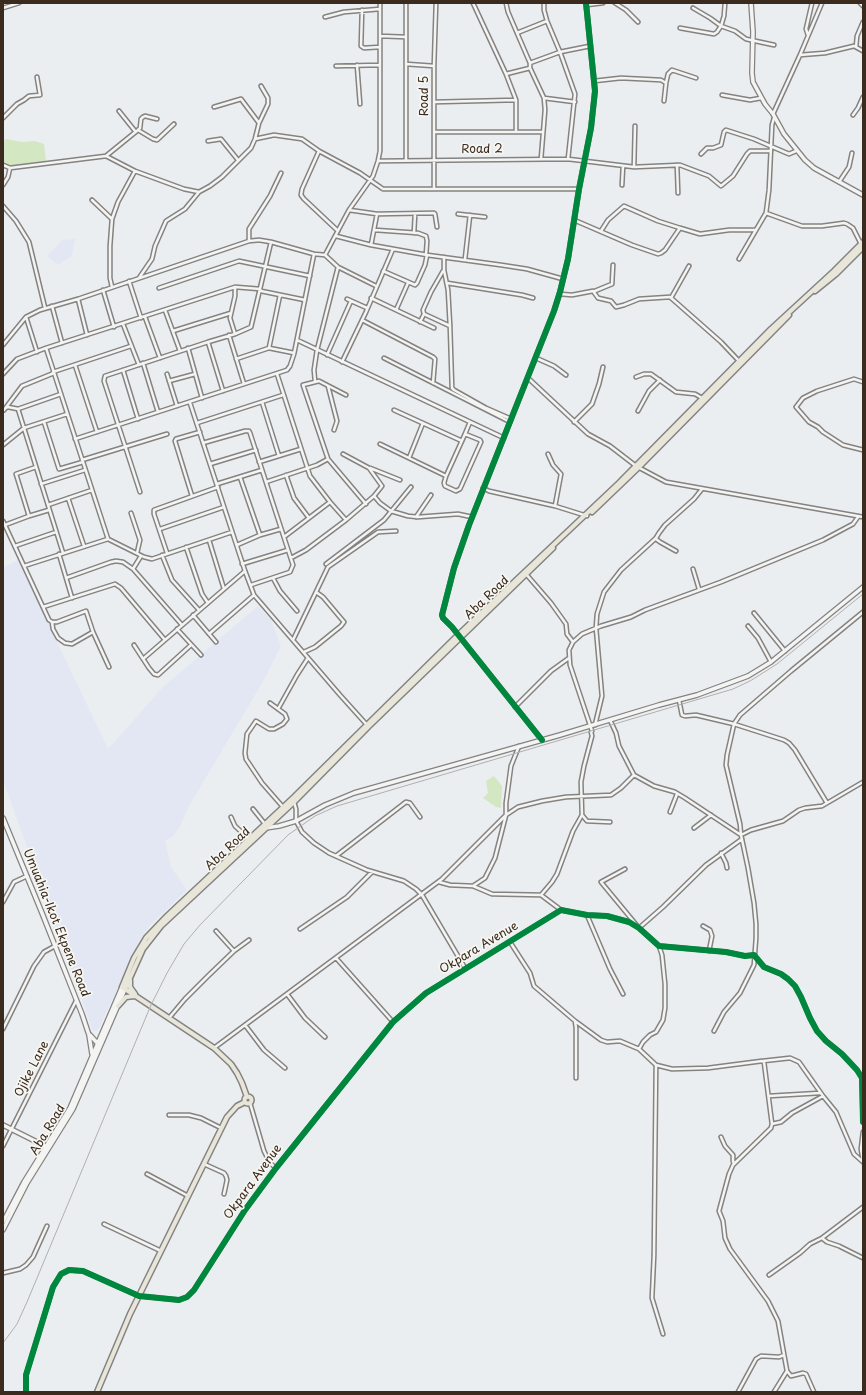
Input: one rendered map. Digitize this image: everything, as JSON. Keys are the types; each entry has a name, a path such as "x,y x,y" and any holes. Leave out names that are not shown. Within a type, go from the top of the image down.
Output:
{"main road":[{"path":"637,466 739,361 862,244"},
{"path":"554,545 637,466 803,299"},
{"name":"Aba Road","path":"123,988 134,958 146,938 159,923 265,826 554,545"},
{"name":"Aba Road","path":"459,636 526,574 554,545"},
{"name":"Aba Road","path":"123,988 149,940 161,926 248,839 294,802 368,725"},
{"path":"131,975 130,987 137,997"},
{"path":"97,1392 139,1296 221,1128 230,1113 237,1106 247,1103 244,1099 247,1097 242,1082 231,1064 214,1048 123,988"},
{"path":"118,1006 126,996 137,997"}],"street":[{"path":"3,8 19,3"},
{"path":"325,255 349,210 373,176 378,161 380,151 380,3"},
{"path":"406,3 406,160"},
{"name":"Road 5","path":"434,189 434,66 436,3"},
{"path":"473,3 506,74 516,100 516,131"},
{"path":"506,3 530,62 530,68 544,98 541,159"},
{"path":"544,3 547,21 560,52 574,94 575,102 568,159"},
{"path":"542,740 443,618 442,614 454,568 471,517 536,358 560,294 568,259 579,189 592,128 595,92 586,4 603,3"},
{"path":"615,3 626,10 638,22"},
{"path":"680,28 714,34 721,26 724,16 725,3"},
{"path":"751,3 753,32 752,73 754,82 762,97 796,151 814,168 863,195"},
{"path":"808,36 806,29 812,3"},
{"path":"739,259 766,213 769,190 769,163 772,146 772,125 774,116 822,3"},
{"path":"860,3 863,6"},
{"path":"693,8 721,26 735,31 746,39 774,45"},
{"path":"326,17 344,12 380,9"},
{"path":"362,10 361,46 364,48 380,47"},
{"path":"517,33 547,21"},
{"path":"856,47 857,36 863,22"},
{"path":"380,36 406,37"},
{"path":"530,62 560,52 590,46"},
{"path":"800,55 825,53 856,47 863,51"},
{"path":"406,64 434,66"},
{"path":"357,65 360,104"},
{"path":"336,66 379,65"},
{"path":"506,74 530,68"},
{"path":"664,101 668,74 672,70 696,78"},
{"path":"3,118 16,104 29,96 40,95 37,77"},
{"path":"594,81 638,78 661,80 666,83"},
{"path":"138,278 152,259 155,246 166,221 185,208 199,192 222,177 251,148 268,101 261,86"},
{"path":"722,95 750,100 757,100 762,97"},
{"path":"853,116 863,97"},
{"path":"544,98 575,102"},
{"path":"214,107 241,99 259,123"},
{"path":"434,102 516,100"},
{"path":"119,111 137,131 157,140 174,124"},
{"path":"3,165 10,168 106,156 140,128 141,119 143,117 145,116 157,119"},
{"path":"634,167 635,126"},
{"path":"701,154 707,148 713,148 721,145 724,132 726,130 772,146 789,154 796,151"},
{"path":"434,132 543,132"},
{"path":"255,139 274,135 302,139 319,151 360,173 383,189 579,189"},
{"path":"208,140 221,138 238,160"},
{"path":"319,151 302,188 301,195 338,231"},
{"name":"Road 2","path":"378,161 568,159 634,167 676,165 684,166 704,174 721,186 733,176 747,154 750,152 771,151"},
{"path":"839,182 849,167 852,153"},
{"path":"106,156 134,171 199,192"},
{"path":"676,165 678,193"},
{"path":"622,185 623,166"},
{"path":"3,185 8,177 10,168"},
{"path":"112,287 110,278 110,246 112,219 118,202 134,171"},
{"path":"249,241 249,229 270,196 281,173"},
{"path":"92,200 112,219"},
{"path":"3,206 16,221 29,242 46,308"},
{"path":"601,231 608,220 624,206 658,221 700,234 729,230 755,230"},
{"path":"349,210 377,214 435,213 437,227"},
{"path":"766,213 798,225 822,226 844,223 853,228 862,244"},
{"path":"371,245 377,214"},
{"path":"414,233 415,214"},
{"path":"458,214 485,217"},
{"path":"465,260 470,215"},
{"path":"574,220 658,254 665,250 680,228"},
{"path":"375,230 414,233 426,236 428,238 426,255 427,260 417,283 414,286 383,271"},
{"path":"336,236 371,245 426,255 527,269 563,279"},
{"path":"3,345 26,317 46,308 78,299 249,241 259,240 271,242 314,254 325,255 338,267 376,286"},
{"path":"140,492 104,381 105,376 235,334 251,327 271,242"},
{"path":"342,362 393,249"},
{"path":"75,439 190,403 277,374 289,368 294,354 314,254"},
{"path":"444,257 450,326 452,388 486,408 511,420"},
{"path":"159,288 239,261 310,276"},
{"path":"560,294 572,295 592,291 595,292 612,284 613,265"},
{"path":"671,298 689,266"},
{"path":"315,381 314,370 317,350 338,267"},
{"path":"420,322 424,314 423,308 444,270"},
{"path":"129,281 160,358"},
{"path":"396,310 408,283"},
{"path":"447,283 533,298"},
{"path":"3,374 14,361 46,348 235,288 260,289 261,291 305,300"},
{"path":"235,288 235,296 230,318 235,334"},
{"path":"103,290 114,327"},
{"path":"595,292 598,298 611,301 616,307 639,299 671,298 721,342 739,361"},
{"path":"269,348 280,294"},
{"path":"371,298 434,328"},
{"path":"78,299 87,335"},
{"path":"347,299 367,308"},
{"path":"327,355 351,301"},
{"path":"52,306 62,343"},
{"path":"165,310 180,351"},
{"path":"173,331 231,313"},
{"path":"424,314 450,326"},
{"path":"26,317 37,352"},
{"path":"362,320 433,357 435,359 433,384"},
{"path":"123,324 139,365"},
{"path":"230,335 244,384"},
{"path":"296,340 504,438"},
{"path":"208,342 223,391"},
{"path":"3,410 22,386 54,372 131,346"},
{"path":"46,348 108,539"},
{"path":"188,348 202,398"},
{"path":"236,359 269,348 294,354"},
{"path":"384,358 433,384 511,420"},
{"path":"536,358 558,369 566,375"},
{"path":"143,363 158,412"},
{"path":"75,365 97,432"},
{"path":"574,422 592,404 603,367"},
{"path":"123,370 138,419"},
{"path":"167,374 178,406"},
{"path":"169,382 195,374"},
{"path":"277,374 310,476 346,520"},
{"path":"636,377 651,374 678,393 695,394 702,398"},
{"path":"528,378 588,434 610,446 637,466 666,482 863,517"},
{"path":"863,382 854,379 817,391 803,398 796,407 809,422 843,446 863,450"},
{"path":"638,411 649,391 660,380"},
{"path":"346,395 318,381 303,385 328,459 366,504"},
{"path":"328,386 337,421 334,430"},
{"path":"3,410 8,407 18,409 60,394"},
{"path":"196,423 283,395"},
{"path":"262,402 279,456"},
{"path":"190,403 242,564 254,595 340,695 368,725"},
{"path":"18,409 63,553"},
{"path":"394,410 462,441"},
{"path":"3,445 24,428 67,414"},
{"path":"44,422 59,469 167,434"},
{"path":"465,434 480,440 481,442 459,491 456,491 445,486 444,483 470,422"},
{"path":"409,458 423,424"},
{"path":"203,443 248,431 256,450 293,565 291,570 251,586"},
{"path":"192,496 175,441 200,432"},
{"path":"380,444 446,476"},
{"path":"260,462 301,449"},
{"path":"210,464 256,450"},
{"path":"343,454 369,468 375,469 400,480"},
{"path":"548,454 552,465 561,474 555,506"},
{"path":"266,482 307,469 328,459"},
{"path":"29,516 16,474 36,467"},
{"path":"291,558 306,550 346,520 374,496 382,484 369,468"},
{"path":"41,484 85,470"},
{"path":"168,553 154,514 154,510 262,470"},
{"path":"286,475 294,498 309,518"},
{"path":"240,477 260,535"},
{"path":"326,564 380,523 411,487"},
{"path":"483,488 489,491 555,506 586,516"},
{"path":"541,895 557,874 573,831 582,815 584,766 592,736 593,726 602,696 596,628 597,614 604,592 621,570 656,538 658,533 665,525 694,499 703,488"},
{"path":"48,505 92,490"},
{"path":"416,517 431,495"},
{"path":"374,496 380,503 391,511 408,516 416,517 458,514 471,517"},
{"path":"68,498 84,546"},
{"path":"284,538 330,502"},
{"path":"160,529 224,507"},
{"path":"5,525 49,510"},
{"path":"131,513 140,540 137,554"},
{"path":"593,726 569,658 569,650 573,642 582,634 631,617 699,589 721,582 823,540 853,524 858,516"},
{"path":"3,521 43,608 49,620 52,622 53,629 58,638 65,643 72,644 93,632"},
{"path":"237,545 260,535 281,530"},
{"path":"293,640 328,567 378,532 396,531"},
{"path":"15,546 56,532"},
{"path":"24,566 108,539 141,556 152,559 232,532"},
{"path":"656,538 676,551"},
{"path":"209,540 224,589"},
{"path":"186,547 202,594 208,603"},
{"path":"242,564 288,550"},
{"path":"58,554 72,598"},
{"path":"162,555 172,580 199,610"},
{"path":"133,569 141,556"},
{"path":"66,578 116,561 123,562 133,569 182,625"},
{"path":"693,568 699,589"},
{"path":"143,658 245,571"},
{"path":"526,574 566,622 567,634 573,642"},
{"path":"273,578 280,591 297,611"},
{"path":"43,608 112,584 118,585 165,640"},
{"path":"253,810 265,826 279,826 296,821 325,805 354,793 593,726 697,695 748,676 771,662 863,587"},
{"path":"304,652 315,647 344,622 323,597 316,592"},
{"path":"209,634 254,595"},
{"path":"52,622 57,622 85,611 87,612 93,632 109,667"},
{"path":"714,1031 724,1012 740,993 754,965 756,924 740,824 726,764 734,724 740,715 790,671 863,612"},
{"path":"754,613 785,651"},
{"path":"193,615 216,642"},
{"path":"748,626 758,638 771,662"},
{"path":"177,629 200,655"},
{"path":"134,645 154,674 158,675 191,645"},
{"path":"278,709 296,675 308,658"},
{"path":"515,707 551,672 569,658"},
{"path":"679,700 682,715 696,715 734,724 779,738 789,743 795,750 827,803"},
{"path":"270,703 287,717 286,722 274,729 270,729 256,721 247,734 245,753 246,759 262,783 283,807"},
{"path":"610,720 616,732 619,746 626,763 634,775 654,786 677,794 741,835"},
{"path":"473,886 485,878 487,871 492,865 498,847 506,815 506,803 512,766 519,746"},
{"path":"214,1048 439,882 506,815 518,807 542,801 611,794 621,788 634,775"},
{"path":"741,835 751,830 783,820 798,810 822,806 863,782"},
{"path":"670,812 677,794"},
{"path":"294,802 296,809 296,821 307,838 314,843 336,856 372,872 404,881 416,889 422,895 465,968"},
{"path":"336,856 403,803 410,803 420,817"},
{"path":"582,815 587,821 610,822"},
{"path":"694,828 711,816"},
{"path":"231,817 235,826 248,839"},
{"name":"Umuahia-Ikot Ekpene Road","path":"3,818 4,826 27,876 89,1034"},
{"path":"639,928 706,865 742,839"},
{"path":"721,853 727,868"},
{"path":"625,869 601,882 639,928 659,946 662,955 665,984 665,1008 663,1020 656,1032 643,1042 640,1049"},
{"path":"300,929 347,897 372,872"},
{"path":"3,902 14,882 27,876"},
{"path":"439,882 450,885 473,886 492,894 541,895 561,910 587,915 607,916 629,922 639,928"},
{"name":"Okpara Avenue","path":"26,1392 26,1375 53,1287 61,1274 69,1270 83,1272 139,1296 178,1300 191,1294 245,1210 276,1168 393,1022 426,993 561,910"},
{"path":"587,915 610,970 623,994"},
{"path":"703,926 712,933 710,951"},
{"path":"216,930 234,951"},
{"path":"169,1018 185,999 208,976 234,951 250,940"},
{"path":"510,942 530,974 534,986 575,1021 601,1040 607,1042 620,1042 640,1049 656,1064 667,1068 676,1069 708,1068 790,1058 798,1062 836,1112 854,1154 863,1162"},
{"path":"3,1029 34,966 44,952 55,946"},
{"path":"659,946 745,956 754,955"},
{"path":"754,955 764,966 781,974 795,986 817,1031 858,1070 862,1078 863,1122"},
{"path":"336,958 393,1022"},
{"name":"Aba Road","path":"3,1222 19,1191 73,1109 98,1047 118,1006 123,988"},
{"name":"Aba Road","path":"3,1230 19,1197 70,1108 123,988"},
{"path":"287,994 305,1018 325,1037"},
{"name":"Ojike Lane","path":"3,1146 76,1001"},
{"path":"575,1021 576,1078"},
{"path":"245,1025 264,1050 285,1068"},
{"path":"89,1034 98,1047"},
{"path":"89,1034 92,1057"},
{"path":"92,1039 97,1040 100,1038"},
{"path":"91,1045 98,1047"},
{"path":"763,1061 769,1096 772,1124 771,1128 734,1164 729,1174 719,1211 723,1221 724,1238 730,1249 774,1310 778,1321 787,1371 791,1376 803,1373 806,1374 814,1392"},
{"path":"656,1064 655,1234 652,1298 663,1334"},
{"path":"769,1096 821,1092"},
{"path":"772,1124 781,1122 792,1113 823,1096"},
{"path":"247,1103 264,1151 270,1162 276,1168"},
{"path":"169,1115 189,1115 201,1118 221,1128"},
{"path":"3,1125 48,1148"},
{"path":"863,1132 861,1149 863,1162"},
{"path":"721,1137 725,1146 733,1155 734,1164"},
{"path":"204,1164 224,1173 227,1180 224,1194"},
{"path":"147,1174 188,1196"},
{"path":"769,1275 863,1207"},
{"path":"104,1224 161,1250"},
{"path":"3,1273 20,1269 26,1265 33,1257 47,1226"},
{"path":"822,1238 827,1242 839,1246 863,1258"},
{"path":"738,1392 756,1358 761,1356 779,1357 784,1355"},
{"path":"774,1392 787,1371"}],"shaded area":[{"path":"75,239 72,256 58,265 47,256 62,240"},
{"path":"18,560 108,749 163,687 258,606 271,620 281,646 264,680 189,806 180,826 173,836 165,841 171,867 187,890 150,925 141,938 98,1030 93,1031 3,780 3,568"}],"green space":[{"path":"6,139 22,142 35,141 44,144 46,162 8,166 3,163 3,142"},
{"path":"494,776 502,786 501,808 496,807 483,798 488,793 486,781"}],"railway":[{"path":"3,1343 17,1324 27,1302 151,1005 167,973 184,944 200,925 288,835 315,816 337,806 733,689 750,681 777,664 863,594"}],"cycle path":[{"path":"542,740 442,615 454,568 469,525 554,311 568,259 579,189 591,128 595,91 586,3"},
{"path":"26,1392 26,1375 53,1287 61,1274 69,1270 83,1271 139,1296 179,1300 187,1297 194,1290 245,1210 276,1168 393,1022 426,993 561,910 587,915 607,916 629,922 639,928 659,946 726,952 745,956 754,955 764,967 781,974 795,986 817,1031 857,1070 862,1078 863,1122"}]}
